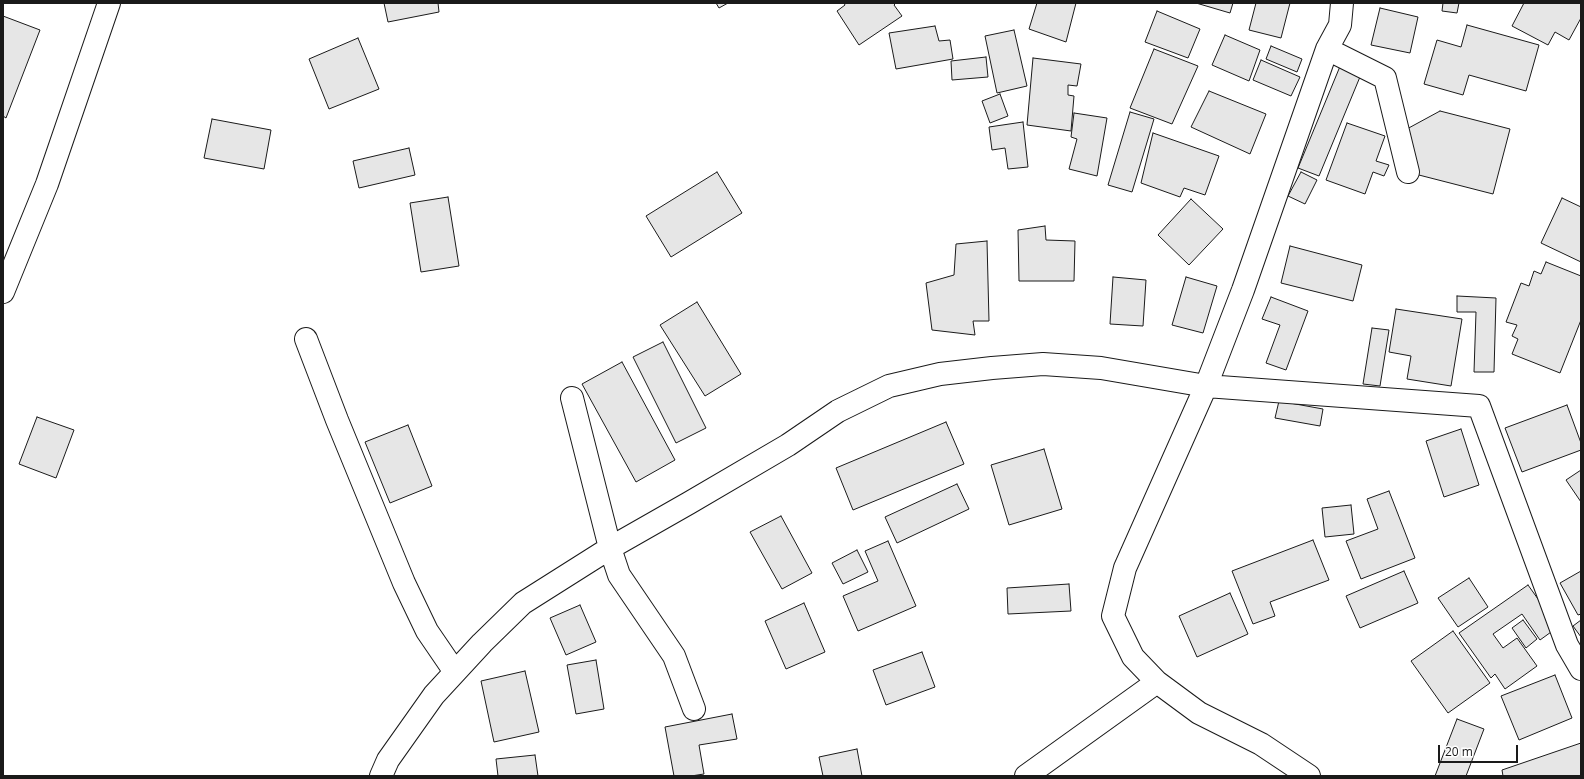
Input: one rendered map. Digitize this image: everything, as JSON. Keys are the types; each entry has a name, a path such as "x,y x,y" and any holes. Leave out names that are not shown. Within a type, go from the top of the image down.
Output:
{"street":[{"path":"3,292 47,184 109,3"},
{"path":"1309,776 1261,744 1199,713 1157,682 1133,657 1113,616 1125,568 1206,386 1243,290 1327,49 1340,25 1342,3"},
{"path":"1327,49 1386,78 1408,172"},
{"path":"306,339 337,420 404,583 427,630 455,672"},
{"path":"383,775 388,760 434,695 482,643 524,603 610,548 689,504 781,449 838,411 889,386 940,374 1043,364 1101,368 1206,386 1479,406 1568,645 1581,669"},
{"path":"572,398 610,548 619,575 674,656 694,709"},
{"path":"1026,776 1157,682"}],"building":[{"path":"384,3 438,3 439,12 388,22"},
{"path":"716,3 728,3 719,8"},
{"path":"844,3 896,3 894,5 902,16 859,45 837,11 845,5"},
{"path":"1037,3 1076,3 1066,42 1029,29"},
{"path":"1196,3 1233,3 1230,13"},
{"path":"1256,3 1290,3 1281,38 1249,30"},
{"path":"1443,3 1459,3 1457,13 1442,11"},
{"path":"1524,3 1581,3 1581,18 1569,40 1555,32 1548,45 1512,26"},
{"path":"1380,8 1418,17 1410,53 1371,45"},
{"path":"1157,11 1200,29 1188,58 1145,42"},
{"path":"3,16 40,30 6,118 3,116"},
{"path":"1467,25 1539,45 1526,91 1469,75 1463,95 1424,84 1437,40 1461,47"},
{"path":"935,26 939,41 950,40 953,59 896,69 889,33"},
{"path":"1014,30 1027,86 997,93 985,36"},
{"path":"1225,35 1260,50 1249,81 1212,65"},
{"path":"358,38 379,89 329,109 309,59"},
{"path":"1271,46 1302,59 1297,72 1266,59"},
{"path":"1154,49 1198,66 1172,124 1130,108"},
{"path":"986,57 988,77 952,80 951,61"},
{"path":"1033,58 1081,64 1077,86 1068,85 1068,95 1074,96 1071,131 1027,125"},
{"path":"1261,60 1300,77 1291,96 1253,80"},
{"path":"1341,64 1362,72 1319,176 1298,168"},
{"path":"1209,91 1266,114 1250,154 1191,127"},
{"path":"1000,94 1008,116 990,123 982,101"},
{"path":"1440,111 1510,129 1493,194 1415,174 1405,130"},
{"path":"1130,112 1154,119 1132,192 1108,185"},
{"path":"1074,113 1107,118 1097,176 1069,169 1077,139 1071,137"},
{"path":"212,119 271,130 264,169 204,158"},
{"path":"1023,122 1028,167 1008,169 1005,148 992,150 989,127"},
{"path":"1347,123 1385,136 1376,161 1389,165 1384,176 1373,172 1365,194 1326,180"},
{"path":"1153,133 1219,156 1205,195 1184,188 1180,197 1141,183"},
{"path":"409,148 415,175 359,188 353,161"},
{"path":"717,172 742,213 671,257 646,216"},
{"path":"1301,172 1317,180 1305,204 1288,196"},
{"path":"448,197 459,266 421,272 410,203"},
{"path":"1562,198 1581,207 1581,262 1541,243"},
{"path":"1191,199 1223,229 1189,265 1158,235"},
{"path":"1045,226 1046,240 1075,241 1074,281 1019,281 1018,230"},
{"path":"987,241 989,321 973,321 975,335 932,330 926,283 954,275 956,244"},
{"path":"1290,246 1362,265 1353,301 1281,283"},
{"path":"1546,262 1581,276 1581,320 1560,373 1512,354 1518,339 1512,336 1517,325 1506,322 1521,283 1529,286 1534,271 1541,274"},
{"path":"1113,277 1146,280 1143,326 1110,324"},
{"path":"1186,277 1217,286 1203,333 1172,325"},
{"path":"1457,296 1496,298 1494,372 1474,372 1476,312 1457,312"},
{"path":"1271,297 1308,311 1286,370 1266,363 1280,325 1262,319"},
{"path":"697,302 741,374 705,396 660,325"},
{"path":"1396,309 1462,319 1451,386 1407,379 1411,356 1389,352"},
{"path":"1372,328 1389,330 1380,386 1363,384"},
{"path":"663,342 706,428 676,443 633,357"},
{"path":"622,362 675,460 636,482 582,384"},
{"path":"1279,401 1323,409 1320,426 1275,418"},
{"path":"1567,405 1581,443 1581,450 1522,472 1505,428"},
{"path":"37,417 74,430 56,478 19,464"},
{"path":"946,422 964,464 853,510 836,468"},
{"path":"408,425 432,486 390,503 365,442"},
{"path":"1461,429 1479,485 1444,497 1426,441"},
{"path":"1044,449 1062,509 1009,525 991,465"},
{"path":"1581,470 1581,502 1566,480"},
{"path":"957,484 969,509 897,543 885,517"},
{"path":"1389,491 1415,558 1361,579 1346,541 1378,529 1367,499"},
{"path":"1351,505 1354,534 1325,537 1322,508"},
{"path":"781,516 812,573 782,589 750,532"},
{"path":"1313,540 1329,580 1270,602 1275,616 1253,624 1232,571"},
{"path":"888,541 916,606 858,631 843,596 878,581 865,551"},
{"path":"857,550 868,572 843,584 832,563"},
{"path":"1404,571 1418,603 1360,628 1346,596"},
{"path":"1581,571 1581,614 1578,615 1560,583"},
{"path":"1469,578 1488,607 1458,627 1438,598"},
{"path":"1069,584 1071,611 1008,614 1007,588"},
{"path":"1528,585 1558,627 1540,640 1522,614 1493,634 1503,648 1517,638 1537,666 1505,689 1495,674 1491,678 1459,633"},
{"path":"1230,593 1248,634 1197,657 1179,616"},
{"path":"804,603 825,652 786,669 765,621"},
{"path":"580,605 596,642 566,655 550,618"},
{"path":"1523,620 1537,639 1526,648 1512,628"},
{"path":"1581,620 1581,637 1573,626"},
{"path":"1453,631 1490,683 1448,713 1411,661"},
{"path":"922,652 935,687 886,705 873,670"},
{"path":"596,660 604,709 576,714 567,665"},
{"path":"525,671 539,732 494,742 481,681"},
{"path":"1555,675 1572,718 1519,740 1501,696"},
{"path":"732,714 737,739 699,745 704,774 674,776 665,727"},
{"path":"1457,719 1484,729 1466,776 1435,776"},
{"path":"1581,743 1581,776 1503,776 1502,770"},
{"path":"857,749 862,776 823,776 819,757"},
{"path":"535,755 538,776 498,776 496,759"}]}
